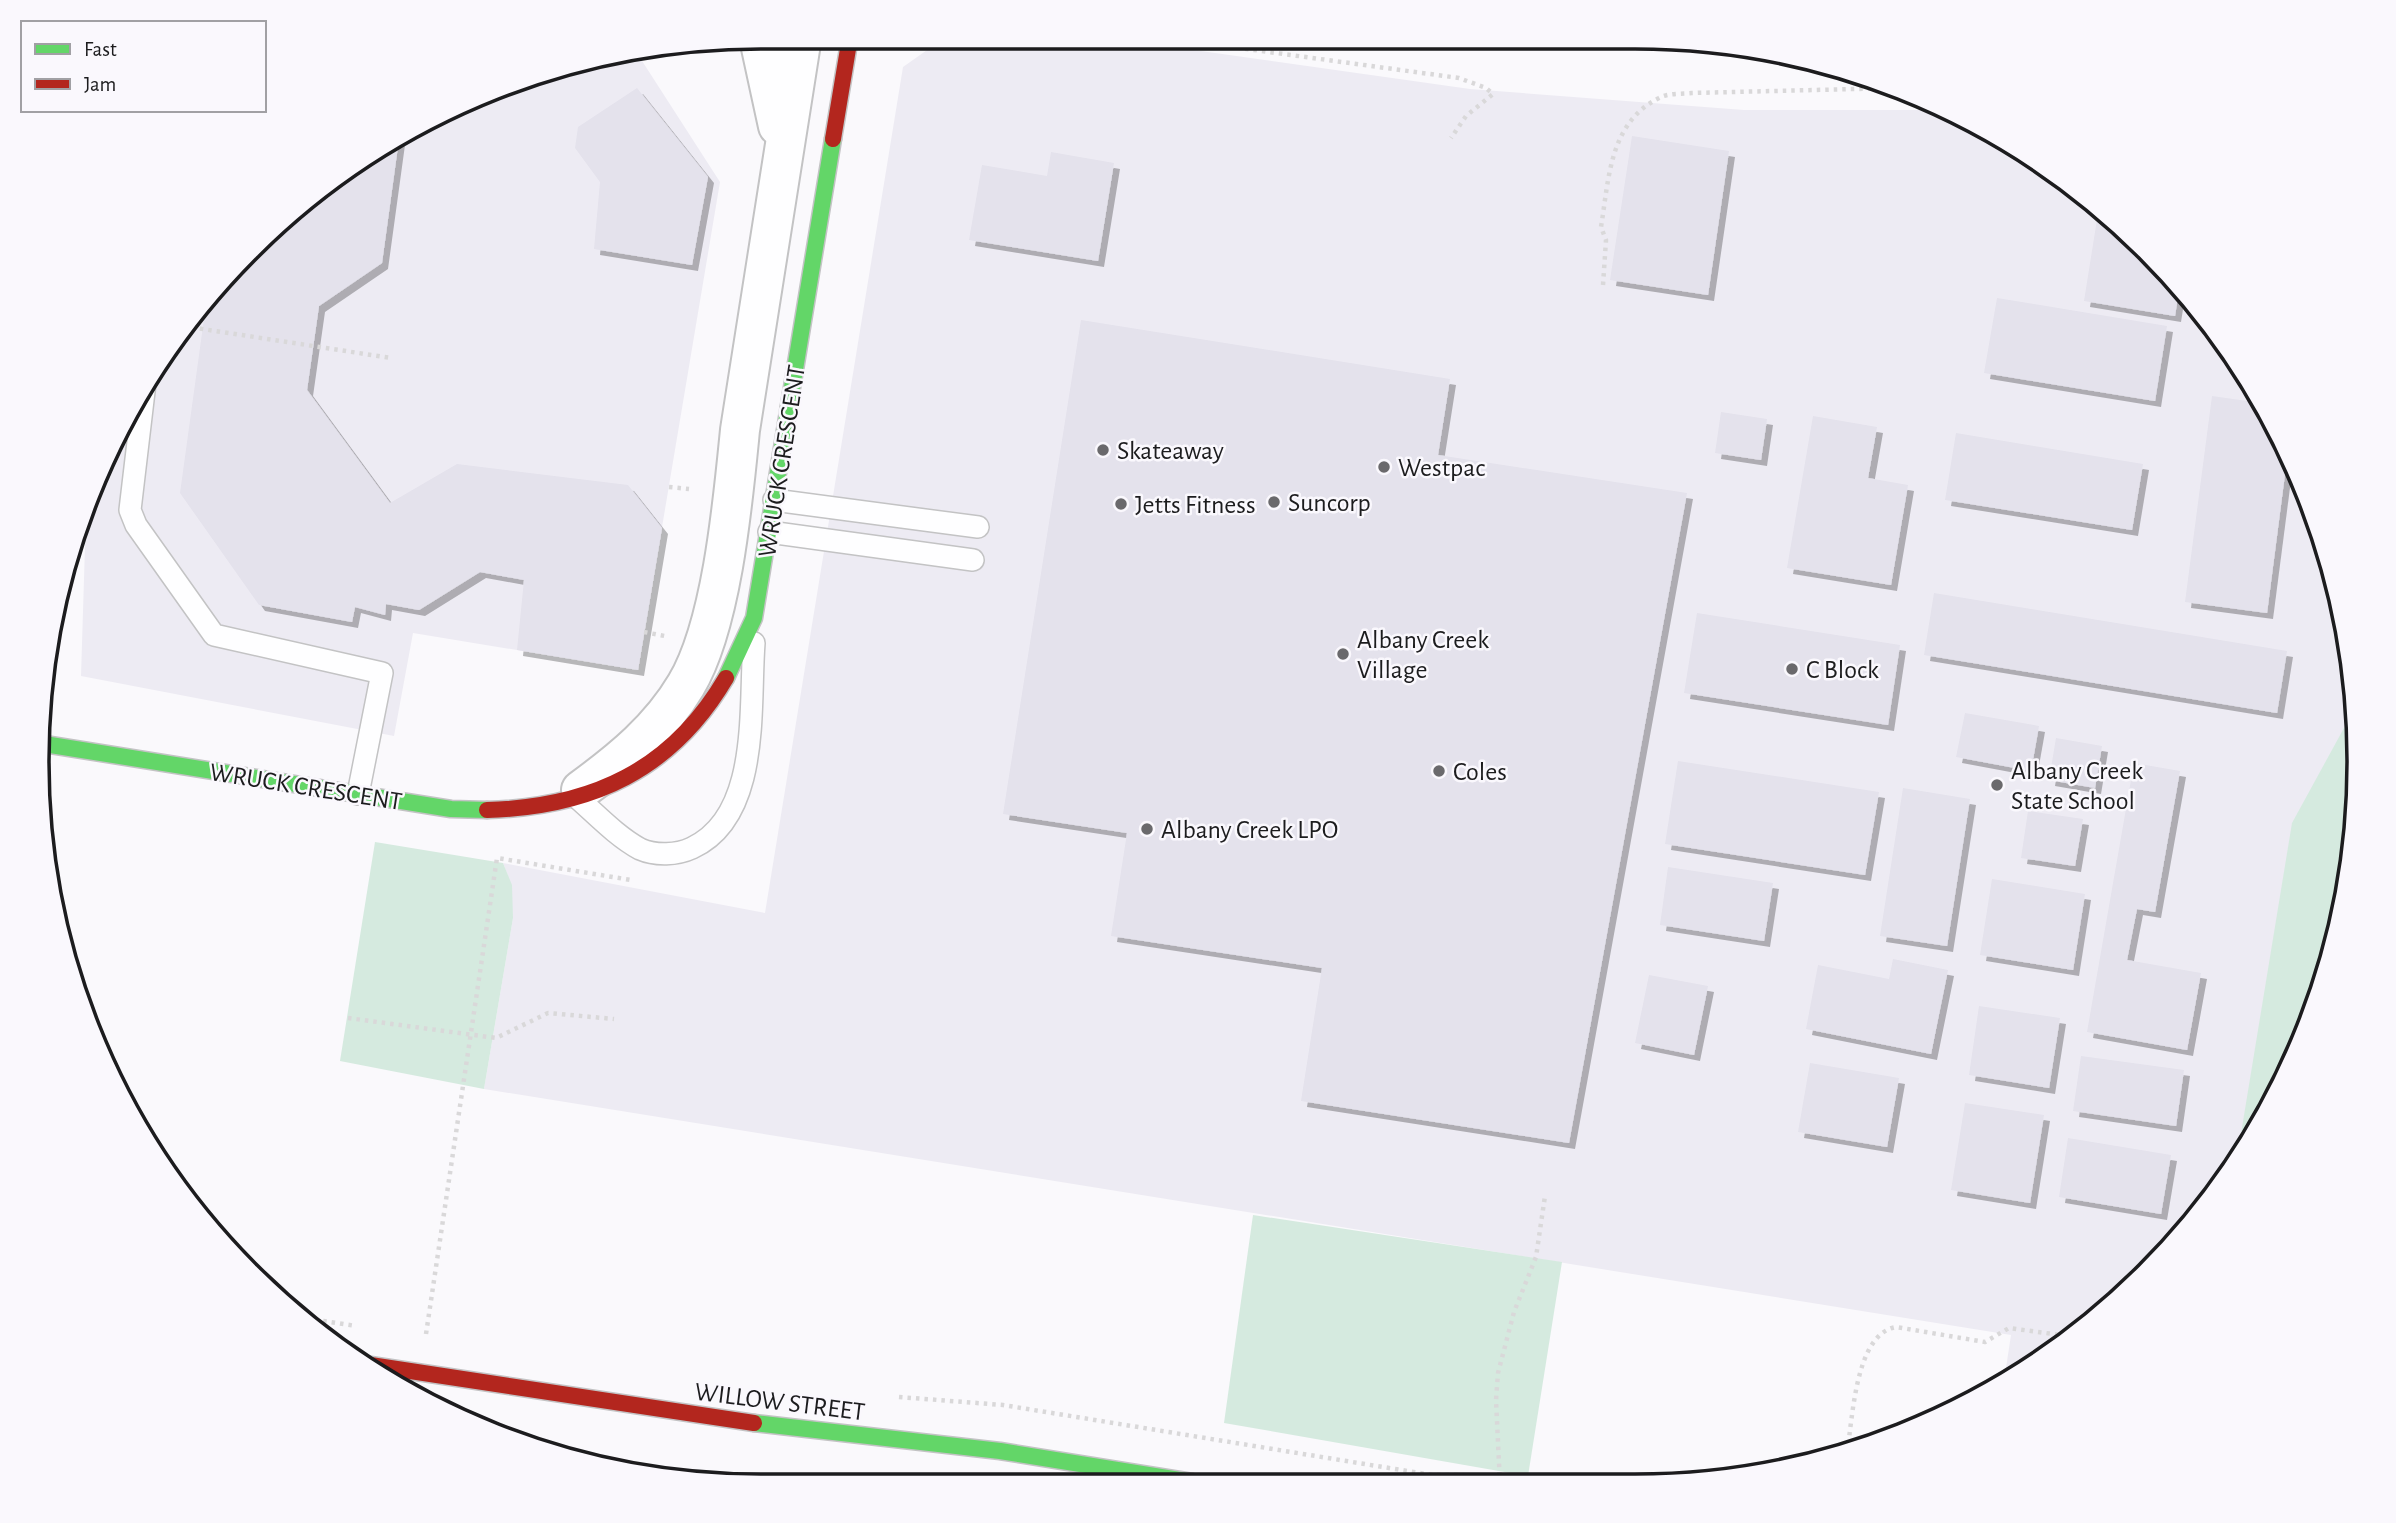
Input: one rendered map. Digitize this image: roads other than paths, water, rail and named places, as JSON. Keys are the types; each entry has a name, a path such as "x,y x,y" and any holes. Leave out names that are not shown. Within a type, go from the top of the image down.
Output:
{"street":[{"path":"761,49 783,152"},
{"name":"WRUCK CRESCENT","path":"574,795 637,746 686,686 709,629 730,509 800,49"},
{"name":"WRUCK CRESCENT","path":"50,745 482,811 522,808 617,782 644,769 673,744 730,672 745,643 757,606 848,49"},
{"path":"762,292 806,300"},
{"path":"755,335 800,342"},
{"path":"730,509 772,516"},
{"name":"WILLOW STREET","path":"387,1368 694,1416 1000,1451 1142,1474"}],"lane":[{"path":"142,409 130,510 136,525 214,635 382,673 358,794"},
{"path":"772,516 978,527"},
{"path":"772,516 973,560"},
{"path":"574,795 628,841 650,852 683,851 716,832 733,810 742,778 750,720 757,606"}],"place":[{"name":"Skateaway","path":"1103,450"},
{"name":"Westpac","path":"1384,467"},
{"name":"Suncorp","path":"1274,502"},
{"name":"Jetts Fitness","path":"1121,504"},
{"name":"Albany Creek Village","path":"1343,654"},
{"name":"C Block","path":"1792,669"},
{"name":"Coles","path":"1439,771"},
{"name":"Albany Creek State School","path":"1997,785"},
{"name":"Albany Creek LPO","path":"1147,829"}]}
